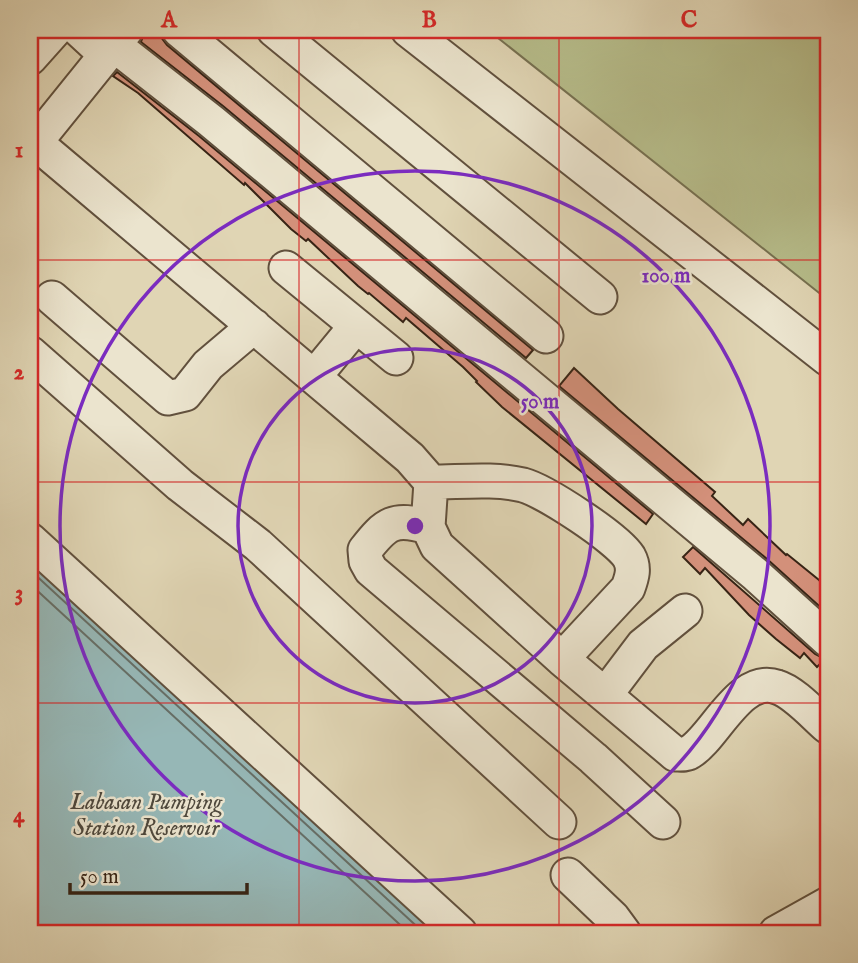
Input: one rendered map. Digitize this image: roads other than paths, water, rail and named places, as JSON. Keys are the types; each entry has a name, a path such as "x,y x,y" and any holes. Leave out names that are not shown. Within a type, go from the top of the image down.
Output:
{"street":[{"path":"30,58 55,30"},
{"path":"79,30 115,43 755,574 828,640"},
{"path":"179,30 545,336"},
{"path":"274,30 600,297"},
{"path":"408,30 828,359"},
{"path":"115,43 33,146 254,326 410,458 431,482 428,527 438,546 562,659 675,754 692,751 728,709 753,689 766,686 778,687 792,696 828,727"},
{"path":"286,268 396,358"},
{"path":"52,298 168,397 185,394 208,365 254,326"},
{"path":"314,377 356,326"},
{"path":"30,353 180,485 258,545 559,822"},
{"path":"431,482 505,482 525,486 541,492 597,528 628,555 633,575 628,588 562,659"},
{"path":"428,527 398,521 389,524 365,550 366,561 371,570 593,758 663,822"},
{"path":"30,540 460,933"},
{"path":"606,694 643,645 685,611"},
{"path":"568,875 613,918 624,933"},
{"path":"776,933 828,904"}],"water":[{"name":"Labasan Pumping Station Reservoir","path":"30,549 448,933 30,933"}]}
